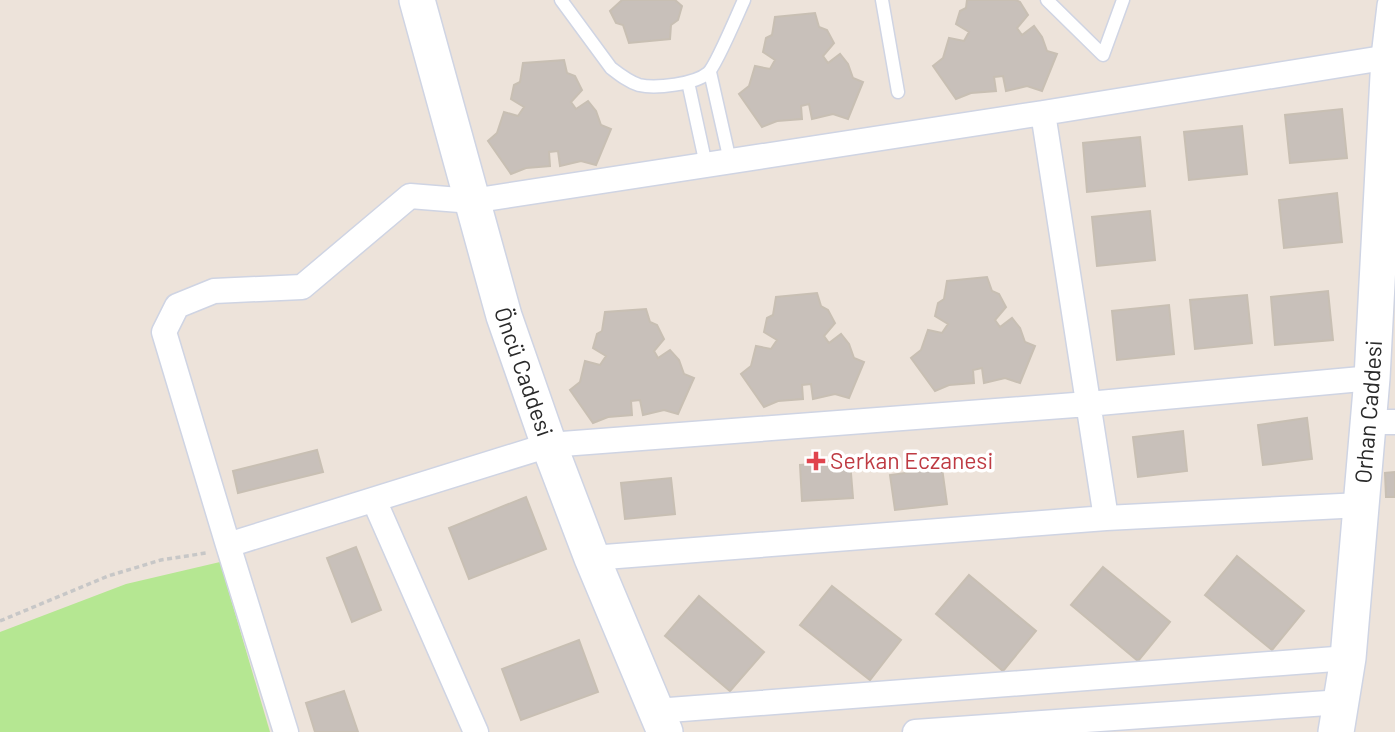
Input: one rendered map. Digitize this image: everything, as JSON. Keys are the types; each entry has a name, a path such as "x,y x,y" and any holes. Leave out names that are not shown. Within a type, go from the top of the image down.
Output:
{"street":[{"name":"Öncü Caddesi","path":"417,0 504,316 592,558 660,722"},
{"name":"Orhan Caddesi","path":"1339,717 1348,658 1361,505 1382,422 1372,378 1388,216 1395,6"},
{"path":"286,732 164,332 177,306 214,291 302,287 410,196 472,201 1392,57"},
{"path":"1043,113 1106,518"},
{"path":"228,545 549,445 1088,404 1372,378"},
{"path":"374,500 476,732"},
{"path":"592,558 1106,518 1361,505"},
{"path":"660,722 1348,658"},
{"path":"915,732 1339,717"}],"lane":[{"path":"561,0 611,68 632,82 646,86 688,82 710,72"},
{"path":"718,163 710,72 744,0"},
{"path":"883,0 898,92"},
{"path":"1047,0 1102,55 1123,0"},
{"path":"688,82 718,163"}],"path":[{"path":"0,621 108,576 161,560 205,553 228,545"}],"green space":[{"path":"220,562 270,732 0,732 0,632 126,584"}],"building":[{"path":"622,0 675,0 682,6 678,20 671,25 670,39 629,43 623,25 616,23 610,11"},
{"path":"967,0 1020,2 1028,15 1017,28 1022,35 1034,26 1047,51 1057,54 1042,91 1027,86 1006,91 1003,76 994,77 996,91 971,93 956,99 933,66 943,58 949,38 964,41 969,32 956,24 960,11 966,8"},
{"path":"815,13 819,27 827,30 834,43 823,56 828,63 840,54 848,64 853,78 863,82 848,119 833,114 812,119 809,104 801,106 802,119 777,121 762,127 739,94 749,86 755,66 770,69 775,60 763,52 766,38 772,35 775,17"},
{"path":"564,60 567,73 575,76 582,90 571,102 576,109 588,101 596,111 601,125 611,129 596,165 581,161 560,166 558,151 549,152 550,166 526,168 511,174 488,141 497,133 504,112 518,116 524,107 511,99 514,85 520,82 523,63"},
{"path":"1342,109 1347,158 1290,163 1285,115"},
{"path":"1242,126 1247,174 1189,180 1184,132"},
{"path":"1140,137 1145,186 1087,192 1083,143"},
{"path":"1337,193 1342,242 1284,248 1279,200"},
{"path":"1150,211 1155,260 1097,266 1092,217"},
{"path":"987,277 992,291 999,294 1006,307 995,320 1000,327 1012,318 1020,328 1025,342 1035,346 1020,383 1005,378 984,383 982,368 973,370 974,383 949,385 935,391 911,358 921,350 928,330 942,333 948,324 935,316 938,303 944,299 947,281"},
{"path":"1328,291 1333,340 1275,345 1271,297"},
{"path":"817,293 821,306 828,310 835,323 824,336 829,343 841,334 849,344 854,358 864,362 849,398 835,394 813,399 811,384 802,385 803,399 778,401 764,407 741,374 751,366 756,346 771,349 777,340 764,332 767,318 773,315 776,297"},
{"path":"1247,295 1252,343 1195,349 1190,300"},
{"path":"1169,305 1174,354 1117,360 1112,311"},
{"path":"646,309 650,322 657,325 664,339 654,351 658,358 670,350 679,360 684,374 694,378 678,414 664,410 643,415 640,400 631,401 632,415 608,417 593,423 570,390 580,382 585,361 600,365 606,356 593,348 597,334 602,331 605,312"},
{"path":"1307,418 1312,459 1263,465 1258,425"},
{"path":"1183,431 1187,471 1138,477 1133,437"},
{"path":"317,450 323,472 238,493 233,471"},
{"path":"850,461 853,498 802,501 800,465"},
{"path":"942,468 947,504 895,510 890,475"},
{"path":"1395,472 1395,497 1386,497 1385,473"},
{"path":"671,478 675,514 625,519 621,483"},
{"path":"526,497 546,549 469,579 449,528"},
{"path":"356,547 381,610 352,622 327,558"},
{"path":"1237,556 1304,611 1272,650 1205,595"},
{"path":"1103,567 1170,622 1138,661 1071,605"},
{"path":"969,575 1036,631 1003,671 936,614"},
{"path":"832,586 901,640 870,680 800,625"},
{"path":"699,596 764,652 730,691 665,636"},
{"path":"579,640 598,692 521,720 502,669"},
{"path":"344,691 358,732 315,732 306,703"}],"place":[{"name":"Serkan Eczanesi","path":"816,461"}]}
